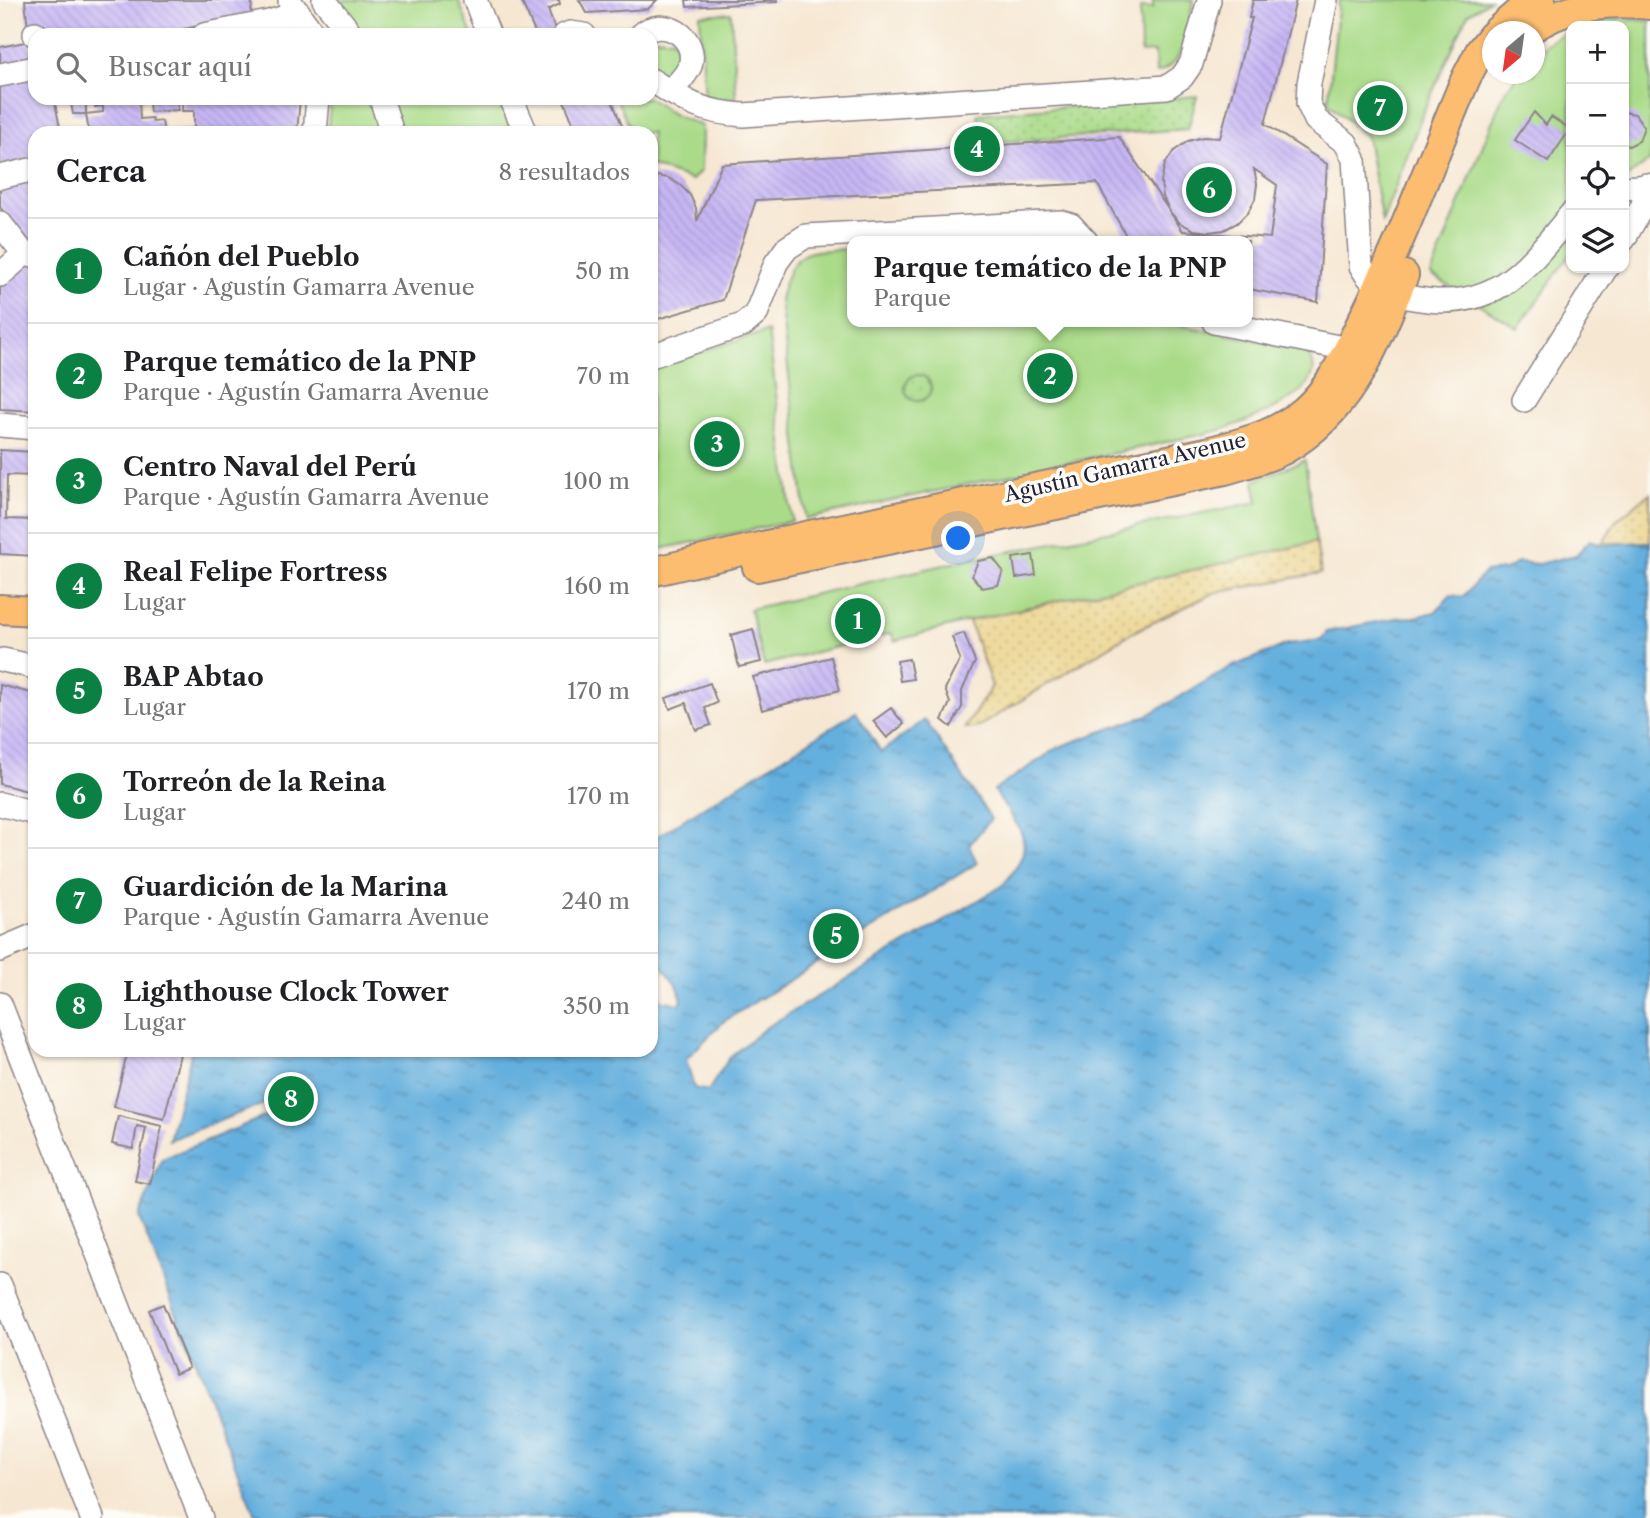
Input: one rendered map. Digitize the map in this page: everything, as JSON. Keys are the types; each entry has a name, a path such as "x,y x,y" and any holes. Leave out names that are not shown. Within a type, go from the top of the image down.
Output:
{"main road":[{"path":"1508,21 1521,10 1541,0"},
{"path":"1541,21 1568,9 1609,1 1637,2"},
{"name":"Agustín Gamarra Avenue","path":"658,588 1224,471 1283,450 1305,436 1326,419 1359,376 1387,291 1466,78 1482,49"},
{"name":"Agustín Gamarra Avenue","path":"658,570 810,535 1244,443 1268,434 1305,410 1323,391 1387,291 1483,84"},
{"path":"0,594 28,596"},
{"path":"0,609 28,611"}],"street":[{"path":"324,0 346,28"},
{"path":"475,0 486,28"},
{"path":"661,86 688,103 714,113 743,115 1167,87 1182,77 1191,64 1209,0"},
{"path":"1326,0 1309,83 1308,103 1316,120 1346,143 1354,159 1360,266 1367,278 1387,291 1432,302 1463,302 1506,283 1531,262 1566,220"},
{"path":"239,28 269,22 293,6 309,28"},
{"path":"655,28 668,27 679,32 691,51 691,63 686,74 661,86"},
{"path":"0,75 28,69"},
{"path":"316,126 317,105"},
{"path":"383,105 390,126"},
{"path":"514,105 523,126"},
{"path":"0,177 28,171"},
{"path":"1629,230 1643,205 1640,186"},
{"path":"658,354 743,326 756,314 776,263 787,248 806,236 1061,222 1071,225 1081,236"},
{"path":"0,223 28,253"},
{"path":"0,275 28,255"},
{"path":"1524,400 1603,273"},
{"path":"1239,327 1348,349"},
{"path":"0,425 28,427"},
{"path":"3,660 28,665"},
{"path":"0,804 28,811"},
{"path":"0,950 28,938"},
{"path":"2,1019 32,1080 201,1518"},
{"path":"0,1056 13,1063 32,1080"},
{"path":"0,1285 92,1518"}],"green space":[{"path":"333,0 458,0 469,28 355,28"},
{"path":"1153,0 1193,0 1180,53 1174,62 1156,73 1155,52 1141,53 1140,8 1153,8"},
{"path":"1339,0 1490,0 1468,14 1423,113 1382,222 1367,137 1328,103"},
{"path":"731,13 736,98 705,100 700,15"},
{"path":"1612,18 1650,21 1650,161 1629,176 1629,21 1598,21"},
{"path":"1566,32 1566,260 1518,328 1431,275 1503,95 1511,84 1545,84 1546,44"},
{"path":"658,37 674,39 682,56 674,69 658,72"},
{"path":"1197,96 1188,129 982,143 978,114"},
{"path":"658,104 676,116 702,126 701,171 692,180 658,168 658,126 629,126 619,105"},
{"path":"330,105 373,105 381,126 328,126"},
{"path":"391,105 501,105 509,126 399,126"},
{"path":"847,249 847,327 1189,327 1304,350 1313,364 1311,378 1286,402 1217,431 806,519 780,299 796,261 803,255 822,250"},
{"path":"768,331 792,521 658,550 658,365"},
{"path":"918,375 927,379 931,388 927,397 918,401 909,397 905,388 909,379"},
{"path":"1305,460 1316,542 969,621 894,641 892,633 764,665 750,609 957,562 1258,502 1254,481"}],"sand":[{"path":"1650,493 1650,542 1602,544 1616,521"},
{"path":"1316,542 1321,573 1214,593 1133,632 976,728 965,728 992,686 969,621"}],"water":[{"path":"1590,540 1602,544 1650,542 1650,1518 256,1518 139,1217 162,1159 300,1102 301,1099 295,1090 285,1088 277,1099 169,1140 190,1057 658,1057 658,986 660,1000 680,1004 682,1000 678,987 658,960 658,836 856,712 881,752 925,720 991,819 969,845 977,863 723,1022 686,1059 694,1088 708,1091 730,1057 765,1028 1002,886 1014,871 1024,848 1019,828 994,790 1059,747 1148,715 1229,668 1288,644 1321,640 1327,632 1435,612 1451,595 1463,597 1485,572 1505,570 1518,562 1538,564 1576,555"}],"building":[{"path":"25,0 252,0 251,16 188,28 28,29"},
{"path":"521,0 559,0 560,4 548,10 554,28 533,28"},
{"path":"579,0 657,0 648,9 587,13"},
{"path":"686,0 777,0 777,2 687,7"},
{"path":"1253,0 1296,0 1265,124 1327,164 1318,302 1253,290 1253,237 1270,238 1277,185 1254,169 1257,184 1255,199 1248,212 1237,223 1224,230 1194,230 1180,223 1170,212 1163,197 1161,181 1165,164 1174,151 1188,141 1203,137 1220,138 1252,18 1249,18"},
{"path":"28,41 28,59 0,65 0,47"},
{"path":"28,79 28,105 55,105 60,126 28,126 28,166 0,172 0,85"},
{"path":"71,105 86,105 86,114 73,114"},
{"path":"95,105 139,105 140,119 162,121 163,126 88,126 86,114 103,112 103,106"},
{"path":"149,105 178,105 178,110 150,112"},
{"path":"182,105 299,105 298,126 194,126 194,111 182,111"},
{"path":"566,105 614,105 622,126 574,126"},
{"path":"1534,112 1546,125 1551,117 1566,126 1566,135 1548,162 1515,140"},
{"path":"1629,113 1635,114 1644,127 1639,141 1629,146"},
{"path":"1119,137 1183,231 1245,236 1126,236 1097,183 756,200 723,300 658,319 658,176 680,185 690,195 696,208 697,221 722,164"},
{"path":"24,177 28,185 28,247 0,207 0,189"},
{"path":"28,262 28,411 0,409 0,285"},
{"path":"0,450 28,452 28,476 7,475 6,519 28,520 28,556 0,554"},
{"path":"1033,555 1036,575 1016,578 1013,558"},
{"path":"993,558 1003,571 998,585 982,588 972,576 978,561"},
{"path":"753,629 761,662 739,667 731,635"},
{"path":"964,633 975,662 962,691 962,707 951,727 942,720 950,703 945,689 960,659 952,637"},
{"path":"831,657 840,690 762,710 753,677"},
{"path":"909,659 913,679 900,681 897,661"},
{"path":"710,683 717,703 705,708 711,725 696,730 686,703 670,709 666,698"},
{"path":"0,685 28,692 28,791 0,784"},
{"path":"891,708 904,724 887,738 873,721"},
{"path":"126,1057 179,1057 164,1119 114,1107"},
{"path":"118,1116 162,1126 150,1184 135,1181 146,1128 137,1126 133,1149 112,1144"},
{"path":"163,1304 189,1368 175,1374 149,1310"}],"place":[{"name":"Guardición de la Marina","path":"1380,108"},
{"name":"Real Felipe Fortress","path":"977,149"},
{"name":"Torreón de la Reina","path":"1209,190"},
{"name":"Parque temático de la PNP","path":"1050,376"},
{"name":"Centro Naval del Perú","path":"717,444"},
{"name":"Cañón del Pueblo","path":"858,621"},
{"name":"BAP Abtao","path":"836,936"},
{"name":"Lighthouse Clock Tower","path":"291,1099"}]}
